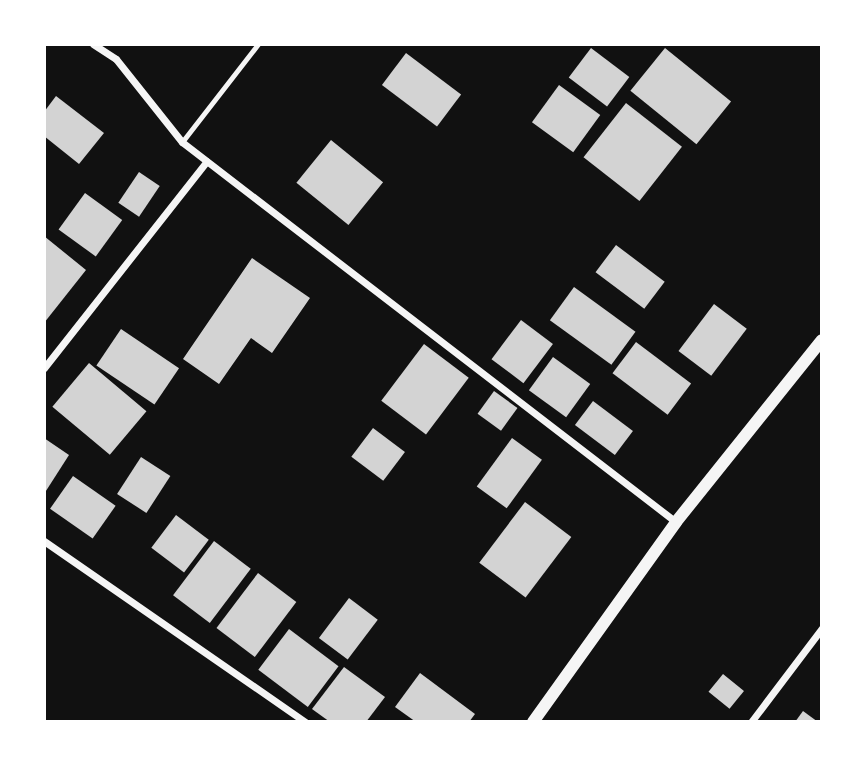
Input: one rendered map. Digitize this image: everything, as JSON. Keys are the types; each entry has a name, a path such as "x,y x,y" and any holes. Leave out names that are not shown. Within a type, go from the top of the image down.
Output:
{"street":[{"path":"93,44 116,59 182,142 676,522"},
{"path":"44,368 206,161"},
{"path":"533,722 676,522 822,340"},
{"path":"44,541 305,722"},
{"path":"751,722 822,628"}],"lane":[{"path":"182,142 258,44"}],"building":[{"path":"591,48 629,77 607,106 569,78"},
{"path":"665,48 731,101 696,144 630,91"},
{"path":"406,53 461,95 437,126 382,85"},
{"path":"559,85 600,115 573,152 532,122"},
{"path":"56,96 104,133 79,164 44,136 44,112"},
{"path":"626,103 682,147 639,201 584,157"},
{"path":"331,140 383,182 348,225 296,183"},
{"path":"139,172 160,186 139,217 118,203"},
{"path":"85,193 122,220 96,256 59,229"},
{"path":"44,236 86,270 44,323"},
{"path":"616,245 665,282 644,309 596,272"},
{"path":"252,258 310,298 272,353 251,338 219,384 183,359"},
{"path":"574,287 635,332 611,365 550,320"},
{"path":"714,304 747,329 711,376 678,351"},
{"path":"521,320 553,344 523,383 492,359"},
{"path":"121,329 179,368 154,405 96,365"},
{"path":"636,342 691,384 668,415 613,373"},
{"path":"424,344 469,378 426,434 381,401"},
{"path":"553,357 590,384 566,417 529,390"},
{"path":"89,363 146,411 110,455 52,407"},
{"path":"494,391 517,408 501,431 478,414"},
{"path":"593,401 633,431 615,455 575,425"},
{"path":"373,428 405,452 383,481 351,457"},
{"path":"44,438 69,455 44,494"},
{"path":"512,438 542,460 507,508 477,487"},
{"path":"141,457 170,476 146,513 117,494"},
{"path":"73,476 116,506 93,539 50,509"},
{"path":"525,502 571,537 526,598 479,563"},
{"path":"176,515 209,540 184,572 151,548"},
{"path":"214,541 251,569 210,623 173,595"},
{"path":"258,573 296,602 255,657 216,628"},
{"path":"349,598 378,620 348,660 319,638"},
{"path":"289,629 339,666 308,707 258,670"},
{"path":"344,667 385,697 366,722 330,722 312,709"},
{"path":"420,673 475,714 469,722 416,722 395,707"},
{"path":"723,674 744,691 730,709 709,692"},
{"path":"803,711 818,722 795,722"}]}
